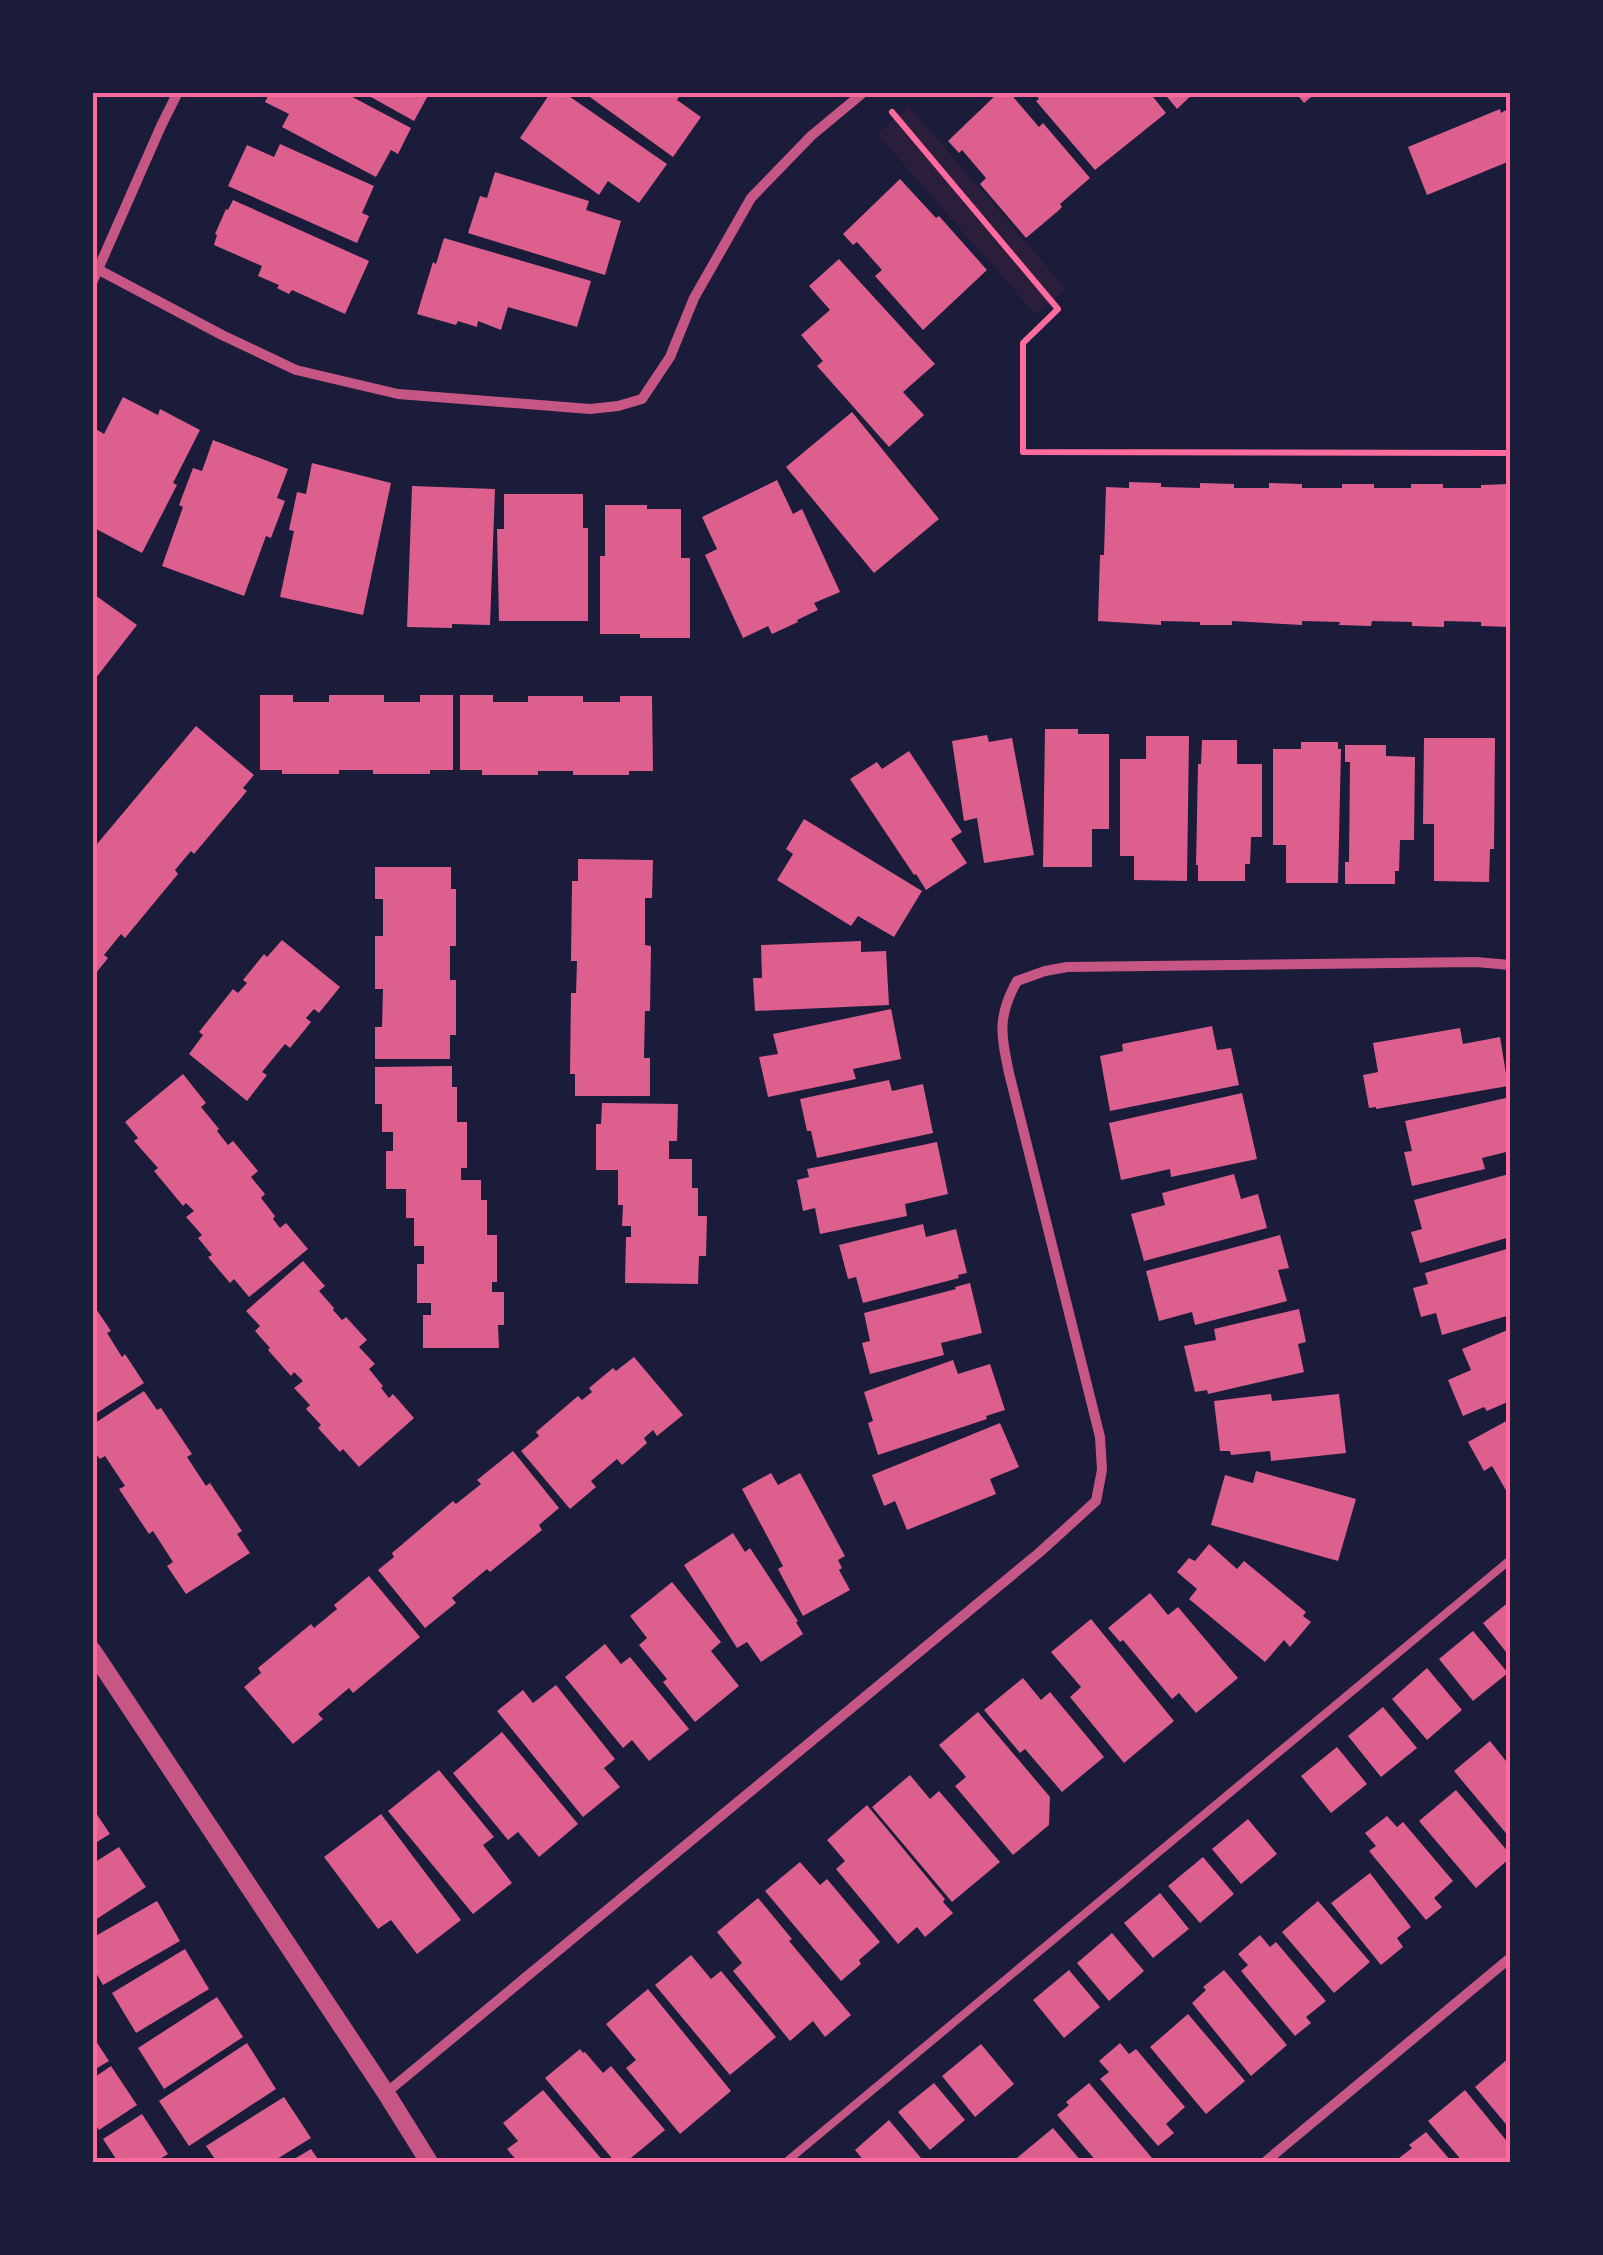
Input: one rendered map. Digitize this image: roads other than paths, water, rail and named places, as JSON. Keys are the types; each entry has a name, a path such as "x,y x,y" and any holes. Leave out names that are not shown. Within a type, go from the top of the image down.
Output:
{"street":[{"path":"92,283 178,92"},
{"path":"99,270 222,336 296,370 398,394 590,409 618,406 642,399 670,357 694,298 751,198 811,136 864,92"},
{"path":"386,2093 1040,1552 1096,1501 1102,1470 1100,1437 1000,1032 1006,1000 1018,981 1044,970 1067,967 1476,962 1510,965"},
{"path":"92,1650 429,2162"},
{"path":"1265,2162 1510,1958"}],"lane":[{"path":"786,2162 1510,1560"}]}
